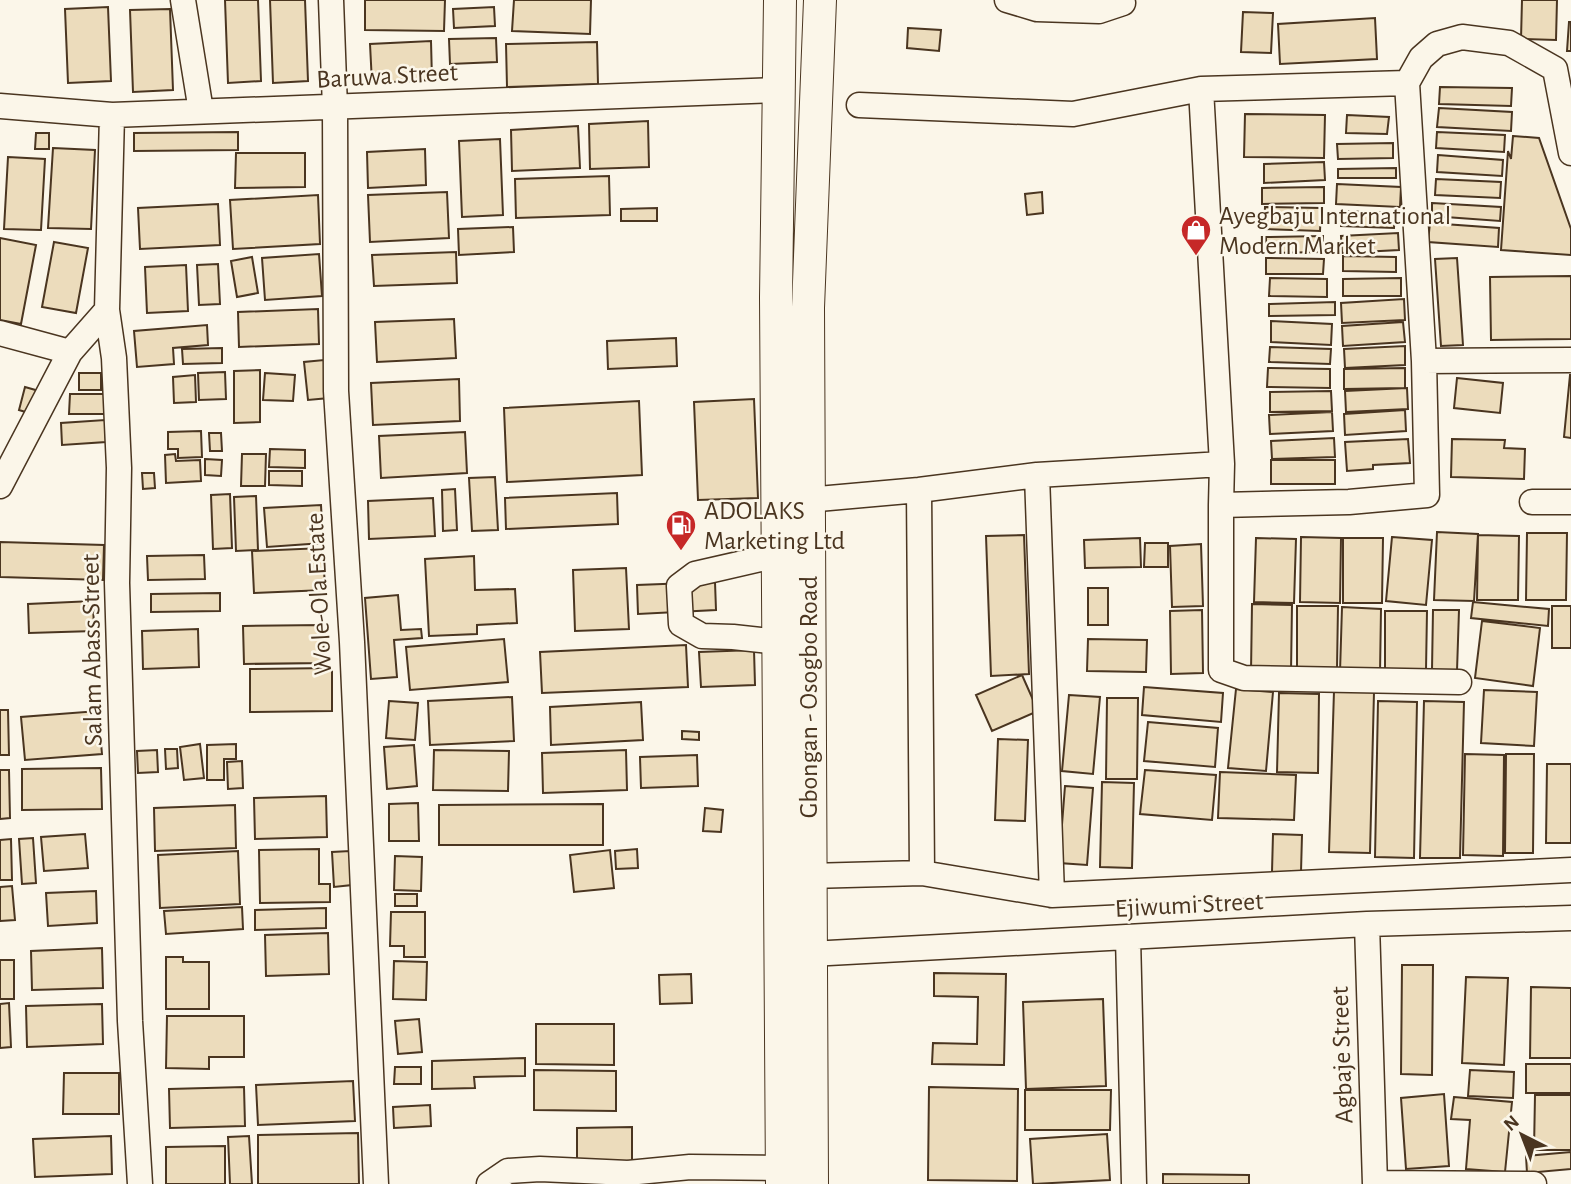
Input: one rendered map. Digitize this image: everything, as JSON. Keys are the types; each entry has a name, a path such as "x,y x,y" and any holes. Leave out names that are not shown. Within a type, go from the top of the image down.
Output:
{"main road":[{"name":"Gbongan - Osogbo Road","path":"780,0 778,642 782,1176"},
{"name":"Gbongan - Osogbo Road","path":"812,1184 808,309 820,0"}],"street":[{"path":"183,0 201,111"},
{"name":"Wole-Ola Estate","path":"331,0 335,108 336,391 352,642 376,1184"},
{"path":"1007,0 1037,9 1099,11 1123,3"},
{"path":"1221,505 1349,502 1426,495 1424,360 1406,83 1421,58 1437,44 1462,37 1509,43 1555,69 1571,153"},
{"path":"859,105 1073,114 1201,89 1406,83"},
{"path":"1201,89 1222,464 1221,670 1244,678 1459,682"},
{"name":"Baruwa Street","path":"0,106 112,114 778,90"},
{"name":"Salam Abass Street","path":"112,114 107,310 114,358 119,468 117,583 130,1021 140,1184"},
{"path":"0,486 69,352 107,310"},
{"path":"0,333 69,352"},
{"path":"1424,360 1571,360"},
{"path":"807,500 919,490 1037,475 1222,464"},
{"path":"1037,475 1052,895"},
{"path":"919,490 922,873"},
{"path":"1532,502 1571,502"},
{"path":"778,555 695,574 679,586 681,624 702,636 778,642"},
{"path":"809,876 922,873 1052,895 1571,870"},
{"name":"Ejiwumi Street","path":"810,954 1367,924 1571,918"},
{"name":"Agbaje Street","path":"1367,924 1376,1183"},
{"path":"1128,937 1134,1184"},
{"path":"489,1184 508,1171 540,1169 628,1173 690,1167 782,1176"},
{"path":"1376,1183 1534,1184"}],"building":[{"path":"225,0 258,0 261,81 228,83"},
{"path":"270,0 305,0 308,81 273,83"},
{"path":"365,0 445,0 444,31 365,30"},
{"path":"514,0 591,0 590,34 512,31"},
{"path":"1522,0 1557,0 1556,40 1521,39"},
{"path":"108,7 111,81 68,83 65,9"},
{"path":"494,7 495,26 454,28 453,9"},
{"path":"170,9 173,90 133,92 130,10"},
{"path":"1243,12 1273,13 1271,53 1241,52"},
{"path":"1375,18 1377,59 1280,64 1278,24"},
{"path":"1569,22 1571,51 1567,51"},
{"path":"908,28 941,30 939,51 907,48"},
{"path":"496,38 497,62 450,64 449,39"},
{"path":"431,41 432,80 372,83 370,44"},
{"path":"597,42 598,84 507,87 506,44"},
{"path":"1440,87 1512,88 1511,106 1439,104"},
{"path":"1439,108 1512,112 1511,131 1437,127"},
{"path":"1245,114 1325,115 1324,158 1244,157"},
{"path":"1347,115 1389,117 1387,134 1346,133"},
{"path":"648,121 649,167 590,169 589,124"},
{"path":"578,126 580,168 512,171 511,130"},
{"path":"238,132 238,150 134,151 134,133"},
{"path":"1437,132 1505,135 1504,152 1436,148"},
{"path":"36,133 49,133 49,149 35,149"},
{"path":"1513,136 1539,138 1571,229 1571,255 1501,250 1508,151 1511,159"},
{"path":"500,139 503,215 462,217 459,141"},
{"path":"1393,143 1393,158 1338,159 1337,144"},
{"path":"53,148 95,150 91,229 48,228"},
{"path":"425,149 426,185 368,188 367,152"},
{"path":"236,153 305,153 305,187 235,188"},
{"path":"1438,155 1503,160 1502,176 1437,172"},
{"path":"8,157 45,159 41,230 4,229"},
{"path":"1324,162 1325,180 1264,183 1264,164"},
{"path":"1396,168 1396,178 1338,178 1338,169"},
{"path":"609,176 610,215 516,218 515,179"},
{"path":"1436,179 1501,182 1500,198 1435,195"},
{"path":"1337,184 1401,187 1400,207 1336,204"},
{"path":"1324,187 1324,203 1262,204 1262,188"},
{"path":"447,192 449,238 370,242 368,195"},
{"path":"1042,192 1043,213 1027,215 1025,194"},
{"path":"318,195 320,244 233,249 230,200"},
{"path":"1432,203 1501,207 1500,221 1432,216"},
{"path":"218,204 220,245 140,249 138,208"},
{"path":"1265,207 1321,208 1320,231 1264,229"},
{"path":"657,208 657,221 621,221 621,209"},
{"path":"1341,211 1395,213 1394,228 1341,226"},
{"path":"1430,223 1499,228 1498,247 1428,242"},
{"path":"513,227 514,252 459,255 458,229"},
{"path":"1398,233 1399,250 1342,253 1341,236"},
{"path":"1323,236 1323,252 1266,253 1266,237"},
{"path":"0,238 36,245 21,324 0,320"},
{"path":"54,242 88,248 76,313 42,307"},
{"path":"456,252 457,283 374,286 372,255"},
{"path":"319,254 322,296 265,300 262,258"},
{"path":"1343,256 1396,257 1396,272 1343,271"},
{"path":"252,257 258,293 237,297 231,261"},
{"path":"1266,258 1324,259 1323,274 1266,274"},
{"path":"1457,258 1463,345 1441,346 1435,259"},
{"path":"218,264 220,304 199,305 197,265"},
{"path":"186,265 188,311 147,313 145,267"},
{"path":"1571,276 1571,339 1491,340 1490,277"},
{"path":"1270,278 1327,279 1327,297 1269,296"},
{"path":"1401,278 1401,296 1343,296 1343,279"},
{"path":"1404,299 1405,320 1342,323 1341,303"},
{"path":"1335,302 1335,315 1269,316 1269,304"},
{"path":"318,309 319,344 239,347 238,312"},
{"path":"454,319 456,358 377,362 375,322"},
{"path":"1271,321 1332,324 1331,345 1271,342"},
{"path":"1403,322 1405,342 1343,346 1342,326"},
{"path":"207,325 208,345 173,348 174,364 137,367 134,331"},
{"path":"676,338 677,366 608,369 607,341"},
{"path":"1405,346 1405,365 1345,368 1344,349"},
{"path":"1270,347 1331,349 1330,364 1269,362"},
{"path":"222,348 222,363 183,364 182,349"},
{"path":"324,360 329,398 308,400 304,362"},
{"path":"1268,368 1330,369 1330,388 1267,387"},
{"path":"1405,368 1405,388 1344,389 1344,369"},
{"path":"260,370 260,422 234,423 234,371"},
{"path":"225,372 226,399 199,400 198,373"},
{"path":"79,373 101,373 101,390 79,390"},
{"path":"265,373 295,375 293,401 263,400"},
{"path":"195,375 196,402 174,403 173,377"},
{"path":"1571,375 1571,438 1564,437"},
{"path":"1457,378 1503,383 1500,413 1454,408"},
{"path":"459,379 460,421 373,425 371,383"},
{"path":"25,387 39,391 32,414 19,410"},
{"path":"1407,388 1408,409 1346,412 1345,391"},
{"path":"1331,391 1332,411 1270,412 1270,392"},
{"path":"70,394 105,394 105,414 69,414"},
{"path":"754,399 758,498 698,500 694,402"},
{"path":"639,401 642,475 507,482 504,408"},
{"path":"1405,410 1406,431 1345,435 1344,414"},
{"path":"1332,412 1333,431 1270,434 1269,415"},
{"path":"105,420 106,442 62,445 61,423"},
{"path":"201,431 202,457 178,458 178,449 168,449 168,432"},
{"path":"465,432 467,473 381,478 379,436"},
{"path":"209,433 221,433 222,451 210,451"},
{"path":"1334,438 1335,457 1272,459 1271,441"},
{"path":"1408,439 1410,463 1373,465 1373,469 1347,471 1345,442"},
{"path":"1452,439 1505,440 1504,448 1525,449 1524,479 1451,477"},
{"path":"270,449 305,450 305,468 269,467"},
{"path":"175,454 176,461 200,460 201,481 166,483 165,455"},
{"path":"242,454 266,454 265,486 241,486"},
{"path":"205,459 222,460 221,476 205,475"},
{"path":"1271,460 1335,460 1335,484 1271,484"},
{"path":"269,471 302,471 302,486 269,485"},
{"path":"142,473 154,473 155,488 143,489"},
{"path":"495,477 498,530 472,531 469,478"},
{"path":"455,489 457,530 443,531 442,490"},
{"path":"617,493 618,524 506,529 505,498"},
{"path":"230,494 232,548 213,549 211,495"},
{"path":"256,496 258,550 236,551 234,497"},
{"path":"433,498 435,536 369,539 368,501"},
{"path":"321,505 323,543 267,547 264,508"},
{"path":"1437,532 1478,534 1474,601 1434,600"},
{"path":"1527,533 1567,533 1566,600 1526,600"},
{"path":"1024,535 1029,674 991,676 986,536"},
{"path":"1478,535 1519,536 1518,600 1477,600"},
{"path":"1301,537 1341,538 1340,603 1300,602"},
{"path":"1392,537 1432,540 1426,605 1386,601"},
{"path":"1140,538 1141,567 1085,568 1084,540"},
{"path":"1256,538 1296,539 1294,603 1254,602"},
{"path":"1343,538 1383,538 1382,603 1343,603"},
{"path":"0,542 104,545 103,580 0,577"},
{"path":"1145,543 1168,543 1168,567 1144,567"},
{"path":"1201,544 1203,606 1172,607 1170,546"},
{"path":"323,548 325,590 254,593 252,551"},
{"path":"204,555 205,579 148,580 147,556"},
{"path":"474,556 475,590 515,589 517,623 477,625 477,634 429,636 425,559"},
{"path":"626,568 629,629 575,631 573,570"},
{"path":"715,582 716,610 638,614 637,585"},
{"path":"1088,588 1108,588 1108,625 1088,625"},
{"path":"220,593 220,611 151,612 151,594"},
{"path":"398,595 401,630 421,629 422,638 394,640 397,677 371,679 365,598"},
{"path":"93,601 94,631 29,633 28,604"},
{"path":"1473,602 1549,609 1548,626 1471,618"},
{"path":"1252,604 1292,605 1291,672 1251,672"},
{"path":"1297,606 1338,606 1337,669 1297,669"},
{"path":"1552,606 1571,606 1571,648 1552,648"},
{"path":"1342,607 1381,609 1380,673 1340,672"},
{"path":"1202,610 1203,673 1171,674 1170,611"},
{"path":"1433,610 1459,610 1457,671 1432,670"},
{"path":"1385,611 1427,611 1426,670 1385,670"},
{"path":"1482,621 1540,628 1533,686 1475,678"},
{"path":"323,625 324,663 244,664 243,626"},
{"path":"198,629 199,667 143,669 142,631"},
{"path":"504,639 508,682 410,690 406,647"},
{"path":"1088,639 1147,640 1146,672 1087,671"},
{"path":"686,645 688,687 542,693 540,652"},
{"path":"754,650 755,685 701,687 699,652"},
{"path":"332,668 332,711 250,712 250,669"},
{"path":"1022,675 1038,711 992,731 976,695"},
{"path":"1144,687 1223,693 1221,722 1142,715"},
{"path":"1236,689 1273,692 1266,771 1228,768"},
{"path":"1484,690 1537,692 1534,746 1481,743"},
{"path":"1334,691 1374,692 1370,853 1329,852"},
{"path":"1279,693 1319,694 1318,773 1277,772"},
{"path":"1069,695 1100,697 1093,774 1062,771"},
{"path":"512,697 514,741 430,745 428,701"},
{"path":"1107,698 1138,698 1137,779 1106,779"},
{"path":"389,701 418,703 415,740 386,738"},
{"path":"1378,701 1417,702 1414,858 1375,857"},
{"path":"1424,701 1464,702 1460,858 1420,858"},
{"path":"641,702 643,740 551,745 550,707"},
{"path":"0,710 8,710 9,755 0,755"},
{"path":"98,711 102,754 25,760 21,717"},
{"path":"1148,722 1218,728 1215,767 1144,761"},
{"path":"682,731 699,732 699,740 682,739"},
{"path":"998,739 1028,740 1025,821 995,820"},
{"path":"200,744 204,778 184,780 180,747"},
{"path":"236,744 236,759 224,759 224,780 207,780 207,745"},
{"path":"414,745 417,786 387,789 384,747"},
{"path":"165,749 177,749 178,768 166,769"},
{"path":"157,750 158,772 138,773 137,751"},
{"path":"434,750 509,751 508,791 433,790"},
{"path":"626,750 627,790 543,793 542,753"},
{"path":"1465,754 1504,755 1503,856 1463,855"},
{"path":"1506,754 1534,754 1533,853 1505,853"},
{"path":"697,755 698,786 641,788 640,757"},
{"path":"242,761 243,788 228,789 227,762"},
{"path":"1547,764 1571,764 1571,843 1546,843"},
{"path":"101,768 102,809 22,810 22,769"},
{"path":"0,770 9,770 10,818 0,819"},
{"path":"1145,770 1216,775 1212,820 1140,814"},
{"path":"1220,772 1296,775 1294,820 1218,818"},
{"path":"1102,782 1134,783 1132,868 1100,867"},
{"path":"1065,786 1093,788 1087,865 1059,863"},
{"path":"326,796 327,837 255,839 254,798"},
{"path":"418,803 419,841 389,841 389,804"},
{"path":"603,804 603,845 439,845 439,805"},
{"path":"235,805 236,848 155,851 154,808"},
{"path":"705,808 723,810 721,832 703,831"},
{"path":"85,834 88,868 44,871 41,837"},
{"path":"1273,834 1302,835 1301,872 1272,872"},
{"path":"33,838 36,883 22,884 19,839"},
{"path":"11,839 12,880 0,880 0,840"},
{"path":"319,849 319,884 330,884 330,902 260,903 259,850"},
{"path":"637,849 638,868 616,869 615,851"},
{"path":"610,850 614,888 574,892 570,855"},
{"path":"238,851 240,904 160,908 158,855"},
{"path":"350,851 352,885 334,887 332,852"},
{"path":"395,856 422,857 421,891 394,890"},
{"path":"12,886 15,920 0,921 0,887"},
{"path":"96,891 97,923 48,926 46,893"},
{"path":"395,894 417,894 417,906 395,906"},
{"path":"242,907 243,929 166,934 164,911"},
{"path":"326,908 326,928 255,930 255,910"},
{"path":"391,912 425,912 425,957 404,957 404,946 390,946"},
{"path":"328,933 329,974 266,976 265,935"},
{"path":"102,948 103,988 32,990 31,951"},
{"path":"166,957 183,957 183,962 209,962 209,1009 166,1009"},
{"path":"0,960 14,960 14,999 0,999"},
{"path":"394,961 427,962 426,1000 393,999"},
{"path":"1402,965 1433,965 1432,1075 1401,1074"},
{"path":"934,973 1006,974 1004,1065 932,1064 933,1043 977,1044 978,997 934,996"},
{"path":"691,974 692,1003 660,1004 659,975"},
{"path":"1466,977 1508,978 1504,1065 1462,1063"},
{"path":"1531,987 1571,988 1571,1058 1530,1058"},
{"path":"1103,999 1106,1086 1026,1089 1023,1002"},
{"path":"9,1003 11,1047 0,1048 0,1004"},
{"path":"102,1004 103,1044 27,1047 26,1006"},
{"path":"167,1016 244,1016 244,1057 209,1057 209,1069 166,1068"},
{"path":"419,1019 422,1052 398,1054 395,1021"},
{"path":"536,1024 614,1024 614,1065 536,1064"},
{"path":"525,1058 525,1076 474,1077 475,1088 432,1089 432,1061"},
{"path":"1526,1064 1571,1064 1571,1093 1526,1093"},
{"path":"395,1067 421,1067 421,1084 394,1084"},
{"path":"534,1070 616,1071 616,1111 534,1110"},
{"path":"1470,1070 1514,1072 1513,1098 1468,1096"},
{"path":"64,1073 119,1073 119,1114 63,1114"},
{"path":"353,1081 355,1121 258,1125 256,1085"},
{"path":"244,1087 245,1126 170,1128 169,1089"},
{"path":"929,1087 1018,1089 1017,1181 928,1180"},
{"path":"1025,1090 1111,1090 1110,1130 1025,1130"},
{"path":"1444,1094 1449,1166 1406,1169 1401,1098"},
{"path":"1535,1095 1571,1095 1571,1150 1534,1150"},
{"path":"1454,1097 1512,1102 1505,1172 1466,1169 1470,1120 1451,1119"},
{"path":"430,1105 431,1126 394,1128 393,1107"},
{"path":"632,1127 632,1164 577,1164 577,1128"},
{"path":"358,1133 359,1184 258,1184 258,1135"},
{"path":"1107,1134 1110,1180 1033,1184 1030,1139"},
{"path":"111,1136 112,1174 35,1177 33,1139"},
{"path":"249,1136 252,1184 230,1184 228,1137"},
{"path":"225,1146 225,1184 166,1184 166,1147"},
{"path":"1571,1152 1571,1169 1527,1173 1526,1156"},
{"path":"1163,1174 1249,1175 1249,1184 1163,1184"}],"place":[{"name":"Ayegbaju International Modern Market","path":"1196,257"},
{"name":"ADOLAKS Marketing Ltd","path":"681,552"}]}
